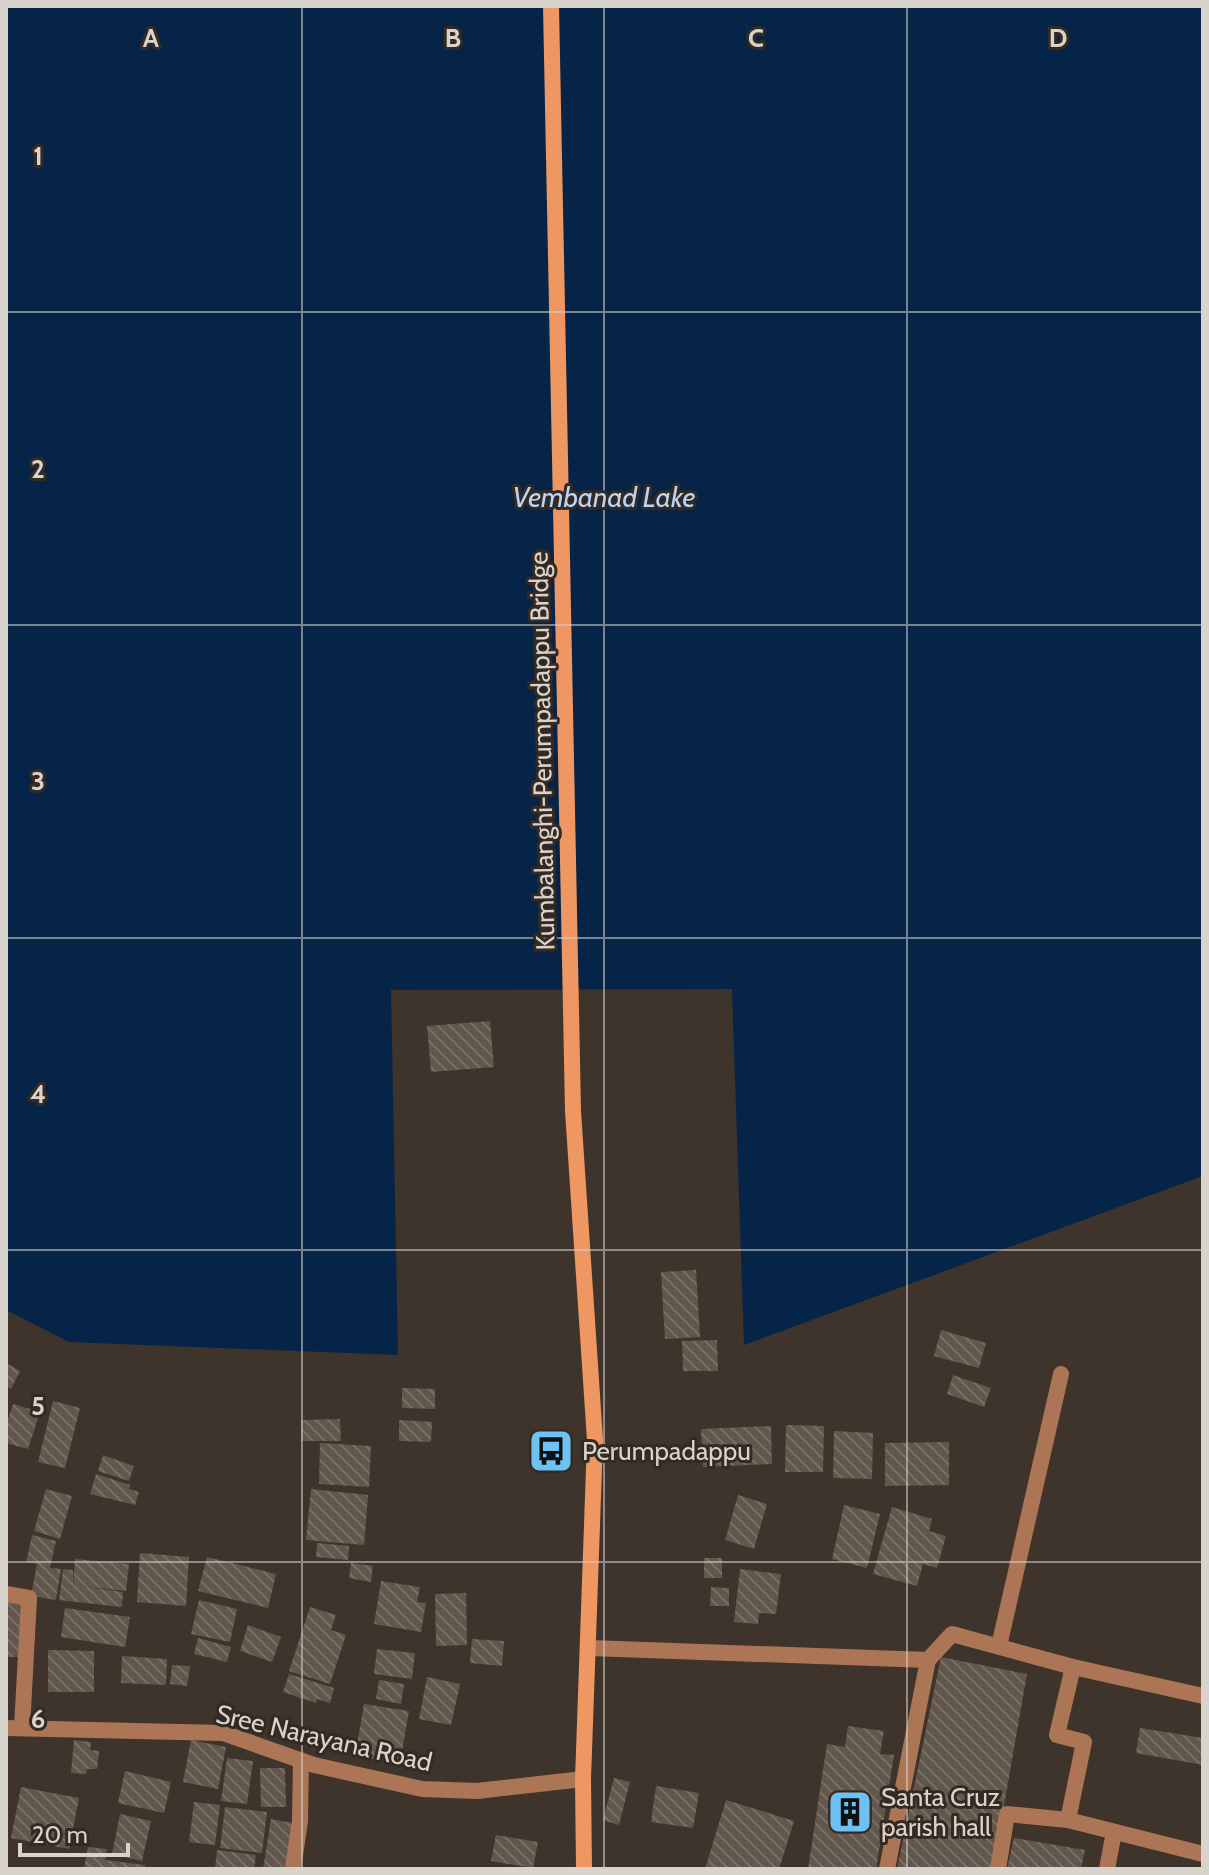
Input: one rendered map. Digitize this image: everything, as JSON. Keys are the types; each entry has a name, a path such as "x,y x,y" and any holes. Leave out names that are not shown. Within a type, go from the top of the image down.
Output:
{"main road":[{"name":"Kumbalanghi-Perumpadappu Bridge","path":"551,6 573,1111 595,1440 583,1779 584,1869"}],"street":[{"path":"999,1646 1061,1374"},
{"path":"6,1594 29,1598 14,1728"},
{"path":"887,1869 928,1660 952,1634 1073,1667 1203,1696"},
{"path":"590,1648 928,1660"},
{"path":"1068,1820 1084,1742 1057,1735 1073,1667"},
{"name":"Sree Narayana Road","path":"14,1728 223,1733 301,1760 422,1789 477,1791 583,1779"},
{"path":"293,1869 300,1821 301,1760"},
{"path":"998,1869 1007,1814 1068,1820 1203,1854"},
{"path":"1107,1869 1114,1832"}],"water":[{"name":"Vembanad Lake","path":"6,6 1203,6 1203,1176 744,1345 732,989 391,990 398,1355 69,1342 6,1310"}],"building":[{"path":"490,1021 494,1067 431,1072 427,1026"},
{"path":"696,1270 700,1337 665,1339 661,1272"},
{"path":"941,1330 986,1343 979,1368 934,1356"},
{"path":"717,1340 718,1371 683,1371 682,1341"},
{"path":"6,1363 20,1371 11,1389 6,1386"},
{"path":"953,1375 991,1388 984,1407 947,1394"},
{"path":"402,1388 435,1389 435,1409 402,1408"},
{"path":"53,1401 80,1408 65,1468 38,1462"},
{"path":"13,1404 40,1412 28,1449 6,1443 6,1425"},
{"path":"340,1419 341,1441 301,1441 301,1420"},
{"path":"399,1420 432,1422 431,1442 399,1441"},
{"path":"786,1425 824,1426 823,1472 785,1472"},
{"path":"771,1426 772,1464 703,1467 701,1429"},
{"path":"834,1431 873,1433 872,1479 833,1478"},
{"path":"949,1442 949,1485 885,1486 885,1443"},
{"path":"320,1443 371,1446 369,1487 319,1484"},
{"path":"103,1455 134,1466 129,1481 98,1471"},
{"path":"96,1474 130,1485 129,1489 139,1492 135,1505 90,1494"},
{"path":"46,1489 72,1496 60,1539 34,1531"},
{"path":"311,1489 368,1495 364,1545 306,1540"},
{"path":"738,1495 767,1504 754,1549 725,1540"},
{"path":"844,1505 880,1514 867,1568 832,1559"},
{"path":"892,1507 932,1519 929,1531 946,1536 937,1568 923,1564 917,1586 873,1574"},
{"path":"32,1535 56,1541 50,1568 61,1569 56,1600 31,1596 37,1564 26,1562"},
{"path":"317,1543 349,1546 348,1560 316,1557"},
{"path":"140,1553 189,1557 186,1606 137,1602"},
{"path":"207,1557 276,1574 268,1608 198,1591"},
{"path":"704,1558 722,1558 722,1578 704,1578"},
{"path":"75,1559 129,1564 126,1591 80,1586 123,1592 122,1607 59,1600 63,1569 73,1570 73,1587"},
{"path":"351,1563 373,1566 371,1582 349,1578"},
{"path":"740,1569 781,1574 776,1614 759,1613 758,1624 734,1622"},
{"path":"381,1581 420,1587 417,1602 426,1603 421,1632 374,1624"},
{"path":"711,1587 729,1588 729,1606 710,1606"},
{"path":"466,1593 467,1645 436,1646 435,1594"},
{"path":"6,1599 21,1600 18,1657 6,1657"},
{"path":"199,1600 237,1609 230,1642 191,1634"},
{"path":"310,1607 336,1615 331,1630 346,1635 330,1684 289,1671"},
{"path":"65,1608 130,1617 125,1647 61,1637"},
{"path":"248,1625 281,1637 272,1662 240,1651"},
{"path":"198,1638 231,1647 227,1662 194,1654"},
{"path":"472,1639 504,1641 502,1666 470,1663"},
{"path":"377,1649 415,1653 412,1679 374,1674"},
{"path":"48,1650 94,1651 94,1692 48,1692"},
{"path":"122,1656 167,1659 166,1685 121,1683"},
{"path":"941,1657 1027,1674 993,1869 897,1869"},
{"path":"172,1665 190,1666 187,1686 170,1684"},
{"path":"289,1674 334,1688 330,1703 317,1699 316,1703 283,1692"},
{"path":"427,1677 460,1684 451,1725 419,1719"},
{"path":"379,1680 404,1684 401,1704 376,1699"},
{"path":"364,1704 409,1711 400,1763 355,1756"},
{"name":"Santa Cruz parish hall","path":"848,1726 884,1731 880,1754 894,1755 876,1869 808,1869 827,1744 845,1747"},
{"path":"1140,1728 1203,1738 1203,1765 1136,1753"},
{"path":"74,1740 91,1742 90,1750 99,1751 97,1769 87,1769 86,1774 71,1773"},
{"path":"191,1740 226,1747 218,1789 183,1782"},
{"path":"227,1758 253,1761 247,1804 221,1801"},
{"path":"260,1768 285,1768 286,1807 261,1807"},
{"path":"125,1771 171,1782 164,1813 118,1803"},
{"path":"614,1778 630,1782 619,1825 603,1820"},
{"path":"656,1786 699,1793 693,1828 651,1822"},
{"path":"21,1787 79,1798 69,1849 11,1838"},
{"path":"726,1800 794,1821 779,1869 705,1869"},
{"path":"194,1802 220,1805 215,1845 189,1842"},
{"path":"225,1807 267,1812 262,1853 220,1848"},
{"path":"120,1814 151,1821 142,1861 112,1854"},
{"path":"271,1819 298,1824 290,1869 263,1869"},
{"path":"496,1835 538,1842 533,1868 491,1861"},
{"path":"1014,1838 1085,1850 1081,1869 1007,1869"},
{"path":"88,1847 107,1849 105,1860 145,1865 145,1869 84,1869"},
{"path":"217,1850 256,1855 254,1869 215,1869"}],"place":[{"name":"Perumpadappu","path":"551,1451"},
{"name":"Santa Cruz parish hall","path":"850,1812"}]}
